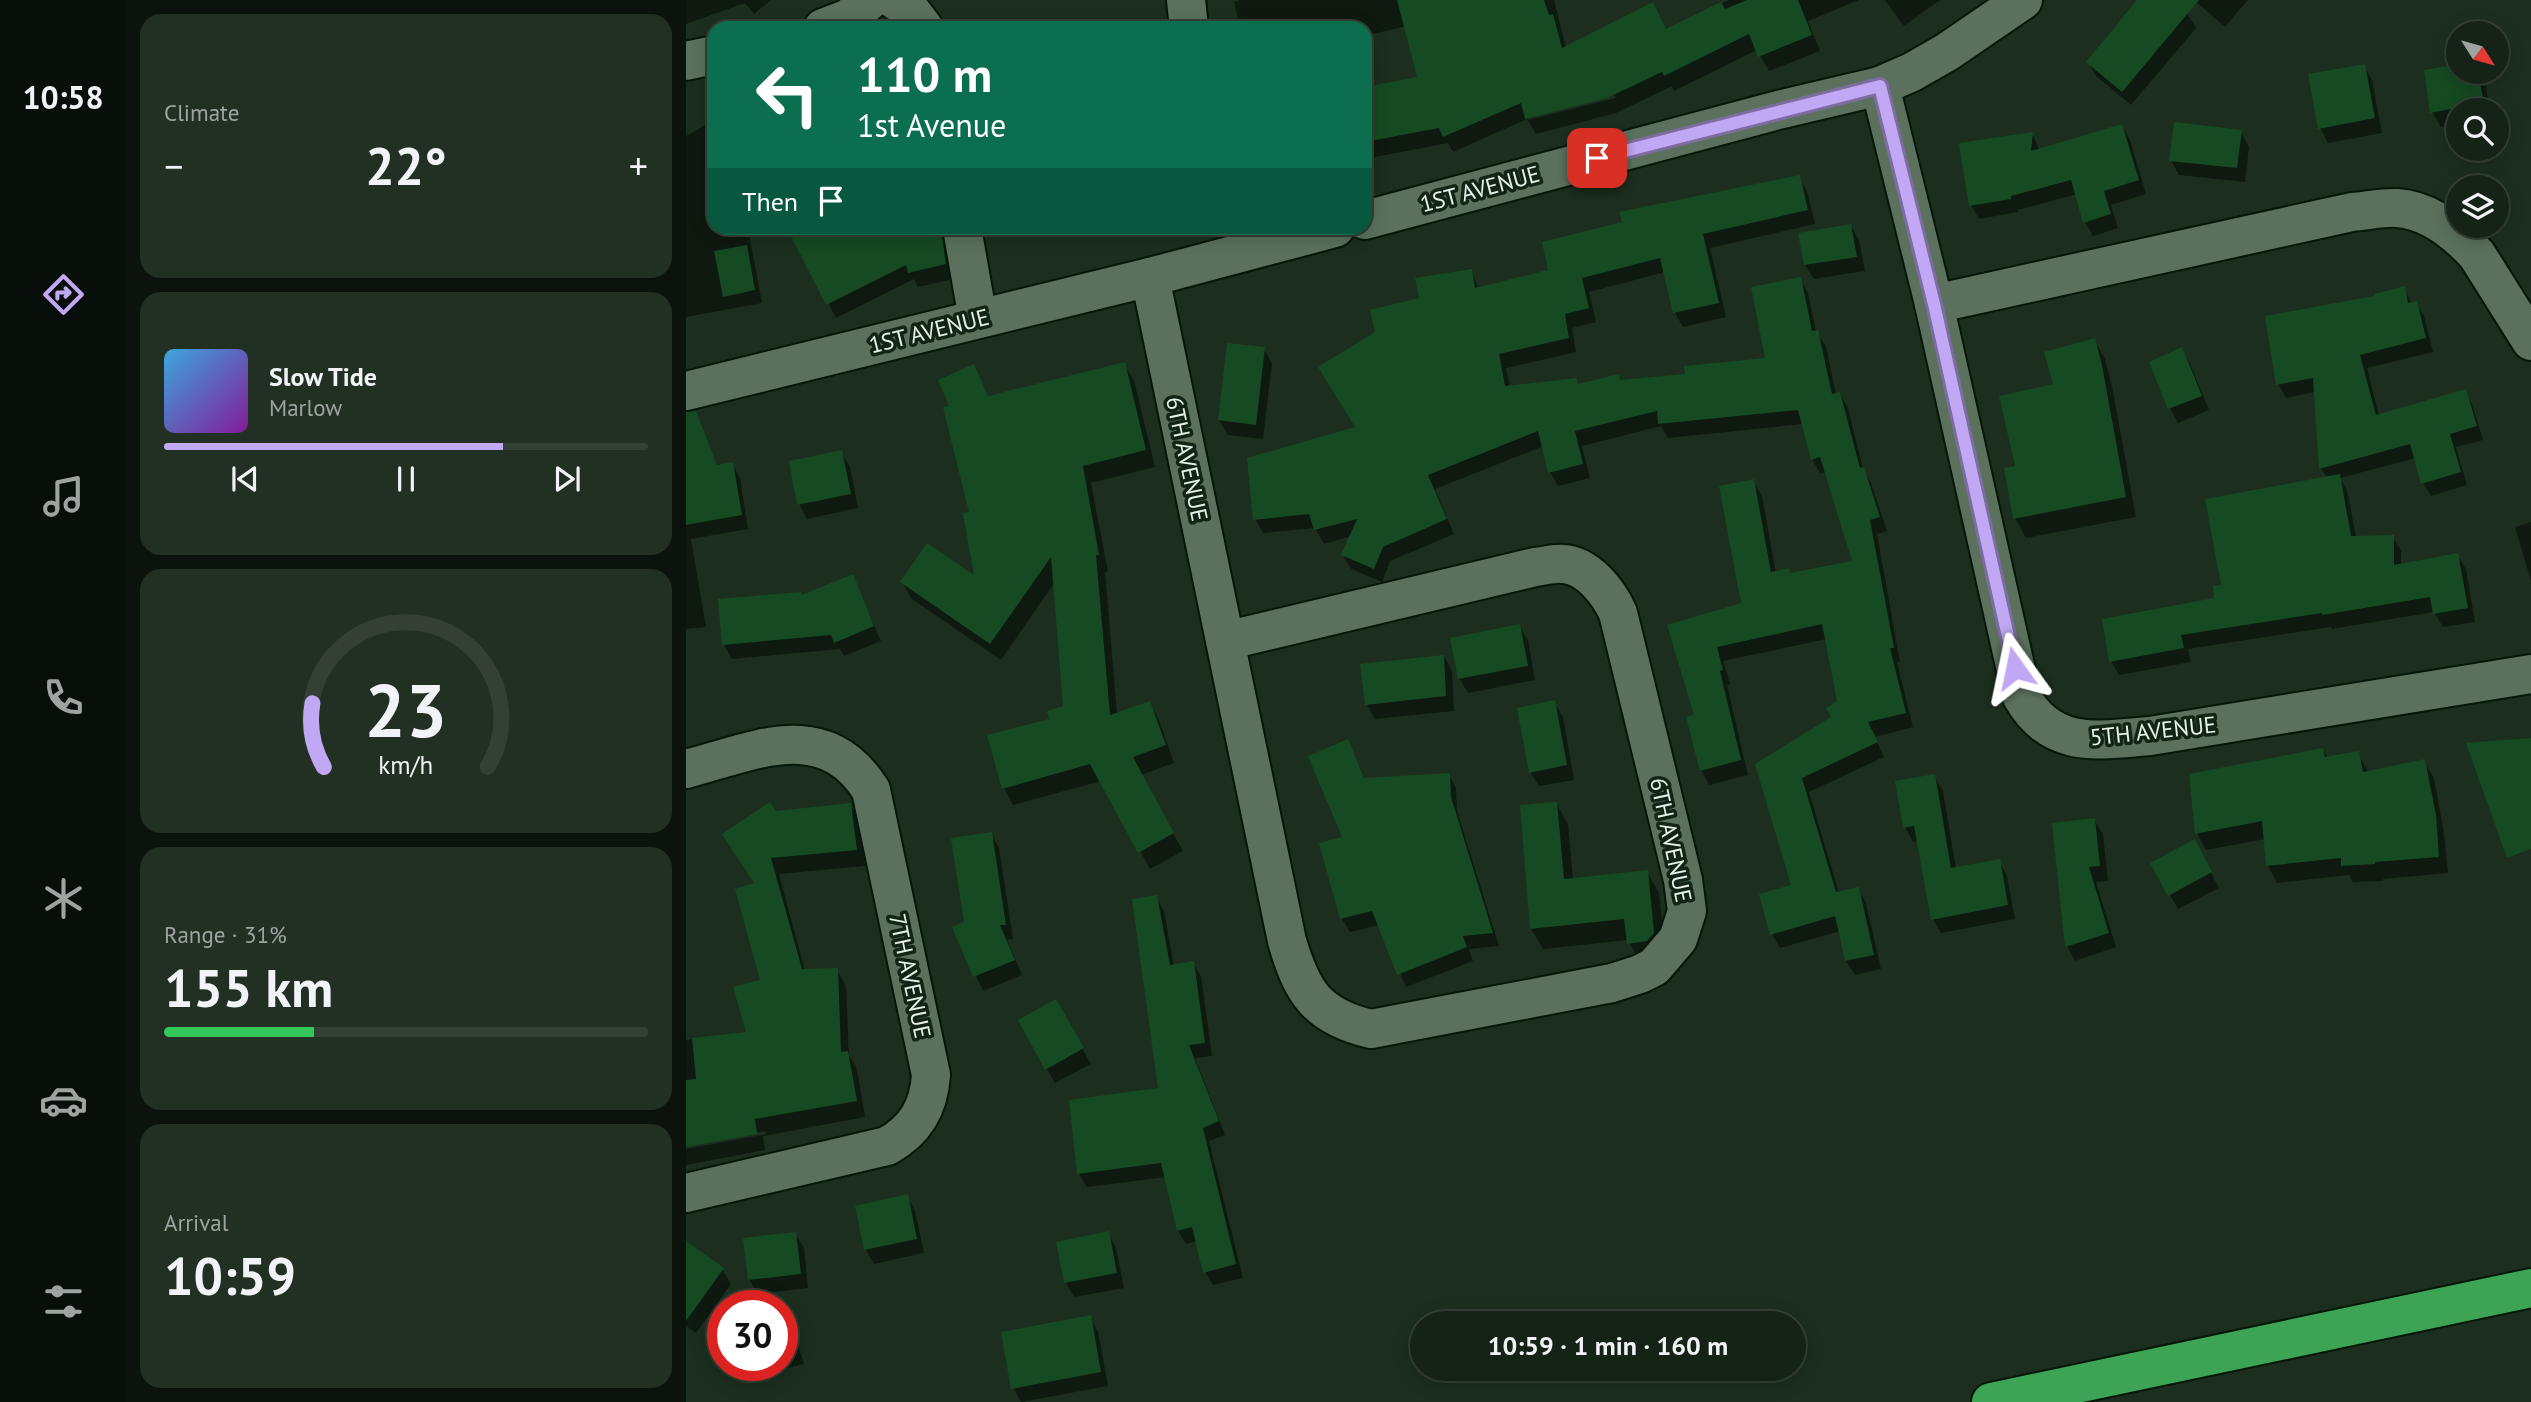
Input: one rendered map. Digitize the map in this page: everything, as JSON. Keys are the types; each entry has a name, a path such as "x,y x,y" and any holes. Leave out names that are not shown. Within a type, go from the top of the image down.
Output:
{"highway":[{"path":"1991,1402 2531,1288"}],"street":[{"path":"841,21 849,18 870,0"},
{"path":"895,0 911,11 919,21"},
{"path":"1186,0 1188,21"},
{"name":"1ST AVENUE","path":"1372,218 1778,110 1880,86 1947,52 2023,0"},
{"path":"686,61 707,56"},
{"name":"5TH AVENUE","path":"1880,86 1934,304 2022,697 2030,712 2044,725 2066,736 2092,740 2150,736 2531,674"},
{"path":"1934,304 2352,212 2395,208 2422,212 2468,244 2531,341"},
{"path":"963,235 978,319"},
{"name":"1ST AVENUE","path":"686,391 1150,277 1244,239 1277,235"},
{"name":"6TH AVENUE","path":"1150,277 1287,941 1297,977 1327,1012 1345,1023 1371,1029 1612,983 1654,967 1678,939 1687,911 1683,880 1618,613 1597,582 1583,571 1564,564 1535,567 1225,640"},
{"name":"7TH AVENUE","path":"686,769 801,743 825,748 845,759 859,772 871,790 931,1075 930,1097 916,1122 901,1138 887,1146 686,1193"}],"building":[{"path":"1397,0 1544,0 1549,15 1553,14 1562,48 1653,2 1666,29 1721,2 1725,9 1747,0 1798,0 1812,35 1758,57 1749,34 1664,76 1662,72 1607,98 1525,119 1521,103 1443,137 1439,128 1372,141 1372,86 1417,77"},
{"path":"2137,0 2199,0 2122,92 2086,62"},
{"path":"2365,64 2375,118 2318,129 2308,74"},
{"path":"2446,66 2446,84 2480,84 2483,98 2446,98 2446,110 2430,113 2424,70"},
{"path":"2174,122 2242,130 2237,168 2169,161"},
{"path":"2122,124 2139,180 2104,191 2111,214 2083,223 2071,180 2011,196 2011,199 1969,206 1959,143 2033,132 2031,151"},
{"path":"1800,175 1808,210 1703,234 1719,303 1673,313 1660,258 1582,278 1589,308 1565,314 1569,338 1499,354 1505,386 1577,378 1578,384 1619,374 1620,380 1685,374 1684,366 1765,358 1751,287 1801,277 1812,331 1818,330 1832,394 1840,392 1860,468 1864,467 1880,517 1870,520 1894,648 1890,648 1906,713 1868,722 1878,742 1802,778 1836,892 1859,887 1874,955 1845,961 1835,916 1770,935 1759,894 1791,885 1755,764 1831,717 1826,708 1837,701 1822,624 1717,647 1741,760 1700,771 1686,717 1694,715 1667,625 1741,603 1719,486 1754,479 1771,572 1789,568 1790,573 1852,561 1820,457 1811,460 1798,410 1658,424 1657,411 1575,431 1583,464 1548,473 1538,431 1428,475 1447,519 1383,547 1374,569 1341,555 1357,519 1314,530 1309,514 1253,520 1247,458 1355,427 1318,367 1375,332 1370,310 1419,298 1415,278 1472,269 1475,288 1548,270 1542,242 1622,222 1619,212"},
{"path":"1851,224 1857,257 1804,265 1798,233"},
{"path":"791,235 942,235 946,264 908,273 906,265 826,305"},
{"path":"747,245 755,290 723,297 714,251"},
{"path":"2405,286 2408,303 2417,301 2426,338 2360,355 2376,415 2466,389 2477,426 2450,434 2461,472 2421,484 2410,444 2319,469 2313,378 2276,385 2265,316 2374,296"},
{"path":"2095,338 2126,497 2013,519 2004,468 2015,466 1999,396 2053,384 2044,352"},
{"path":"1227,343 1265,347 1256,425 1218,420"},
{"path":"2182,347 2202,396 2168,409 2149,362"},
{"path":"1125,362 1146,450 1083,466 1099,555 1096,555 1110,715 1150,701 1166,745 1133,757 1174,833 1138,853 1090,764 1002,789 987,735 1049,719 1047,711 1063,706 1051,557 990,644 900,582 927,543 974,575 963,513 969,512 943,407 949,406 938,380 974,364 988,396"},
{"path":"696,411 717,465 733,462 742,515 686,525 686,412"},
{"path":"842,450 851,494 797,505 789,461"},
{"path":"2340,474 2351,536 2394,535 2394,565 2458,553 2468,608 2433,614 2430,597 2322,613 2181,635 2184,648 2109,662 2102,619 2214,598 2213,586 2221,585 2205,499"},
{"path":"853,574 874,626 834,643 831,635 722,645 718,599 801,592 802,595"},
{"path":"1520,624 1528,666 1458,679 1450,638"},
{"path":"1444,655 1446,696 1365,705 1360,664"},
{"path":"1555,700 1567,765 1529,773 1517,708"},
{"path":"2531,738 2531,849 2507,858 2466,743"},
{"path":"1348,739 1364,778 1450,773 1451,797 1493,933 1463,936 1467,947 1397,975 1372,911 1340,919 1319,843 1342,837 1308,756"},
{"path":"2323,748 2325,757 2359,751 2363,772 2425,759 2436,815 2439,857 2341,866 2341,858 2266,866 2262,821 2195,834 2189,774"},
{"path":"1935,774 1951,868 2000,859 2008,905 1931,920 1914,826 1903,828 1895,781"},
{"path":"770,802 776,811 851,803 857,850 771,858 802,969 838,968 841,1052 848,1051 857,1101 755,1119 757,1134 686,1147 686,1080 696,1079 692,1038 746,1032 733,987 760,980 735,889 754,883 722,834"},
{"path":"1557,802 1564,879 1648,870 1654,933 1647,941 1627,944 1624,919 1530,929 1520,805"},
{"path":"2095,818 2100,866 2089,867 2109,933 2065,947 2052,823"},
{"path":"992,832 1006,925 1000,925 1015,960 973,977 952,927 964,922 951,838"},
{"path":"2195,839 2212,872 2168,896 2150,863"},
{"path":"1157,895 1170,965 1194,961 1205,1043 1189,1045 1219,1121 1203,1128 1236,1264 1203,1273 1192,1227 1177,1231 1161,1163 1077,1174 1069,1100 1158,1088 1132,899"},
{"path":"1056,999 1084,1048 1045,1070 1018,1020"},
{"path":"908,1194 917,1239 864,1250 855,1206"},
{"path":"1109,1231 1117,1273 1064,1283 1056,1242"},
{"path":"796,1232 801,1274 748,1280 743,1238"},
{"path":"686,1241 724,1268 686,1321"},
{"path":"1091,1315 1101,1372 1011,1389 1001,1332"}],"route":[{"path":"1597,158 1880,86 1934,304 2015,668"}]}
